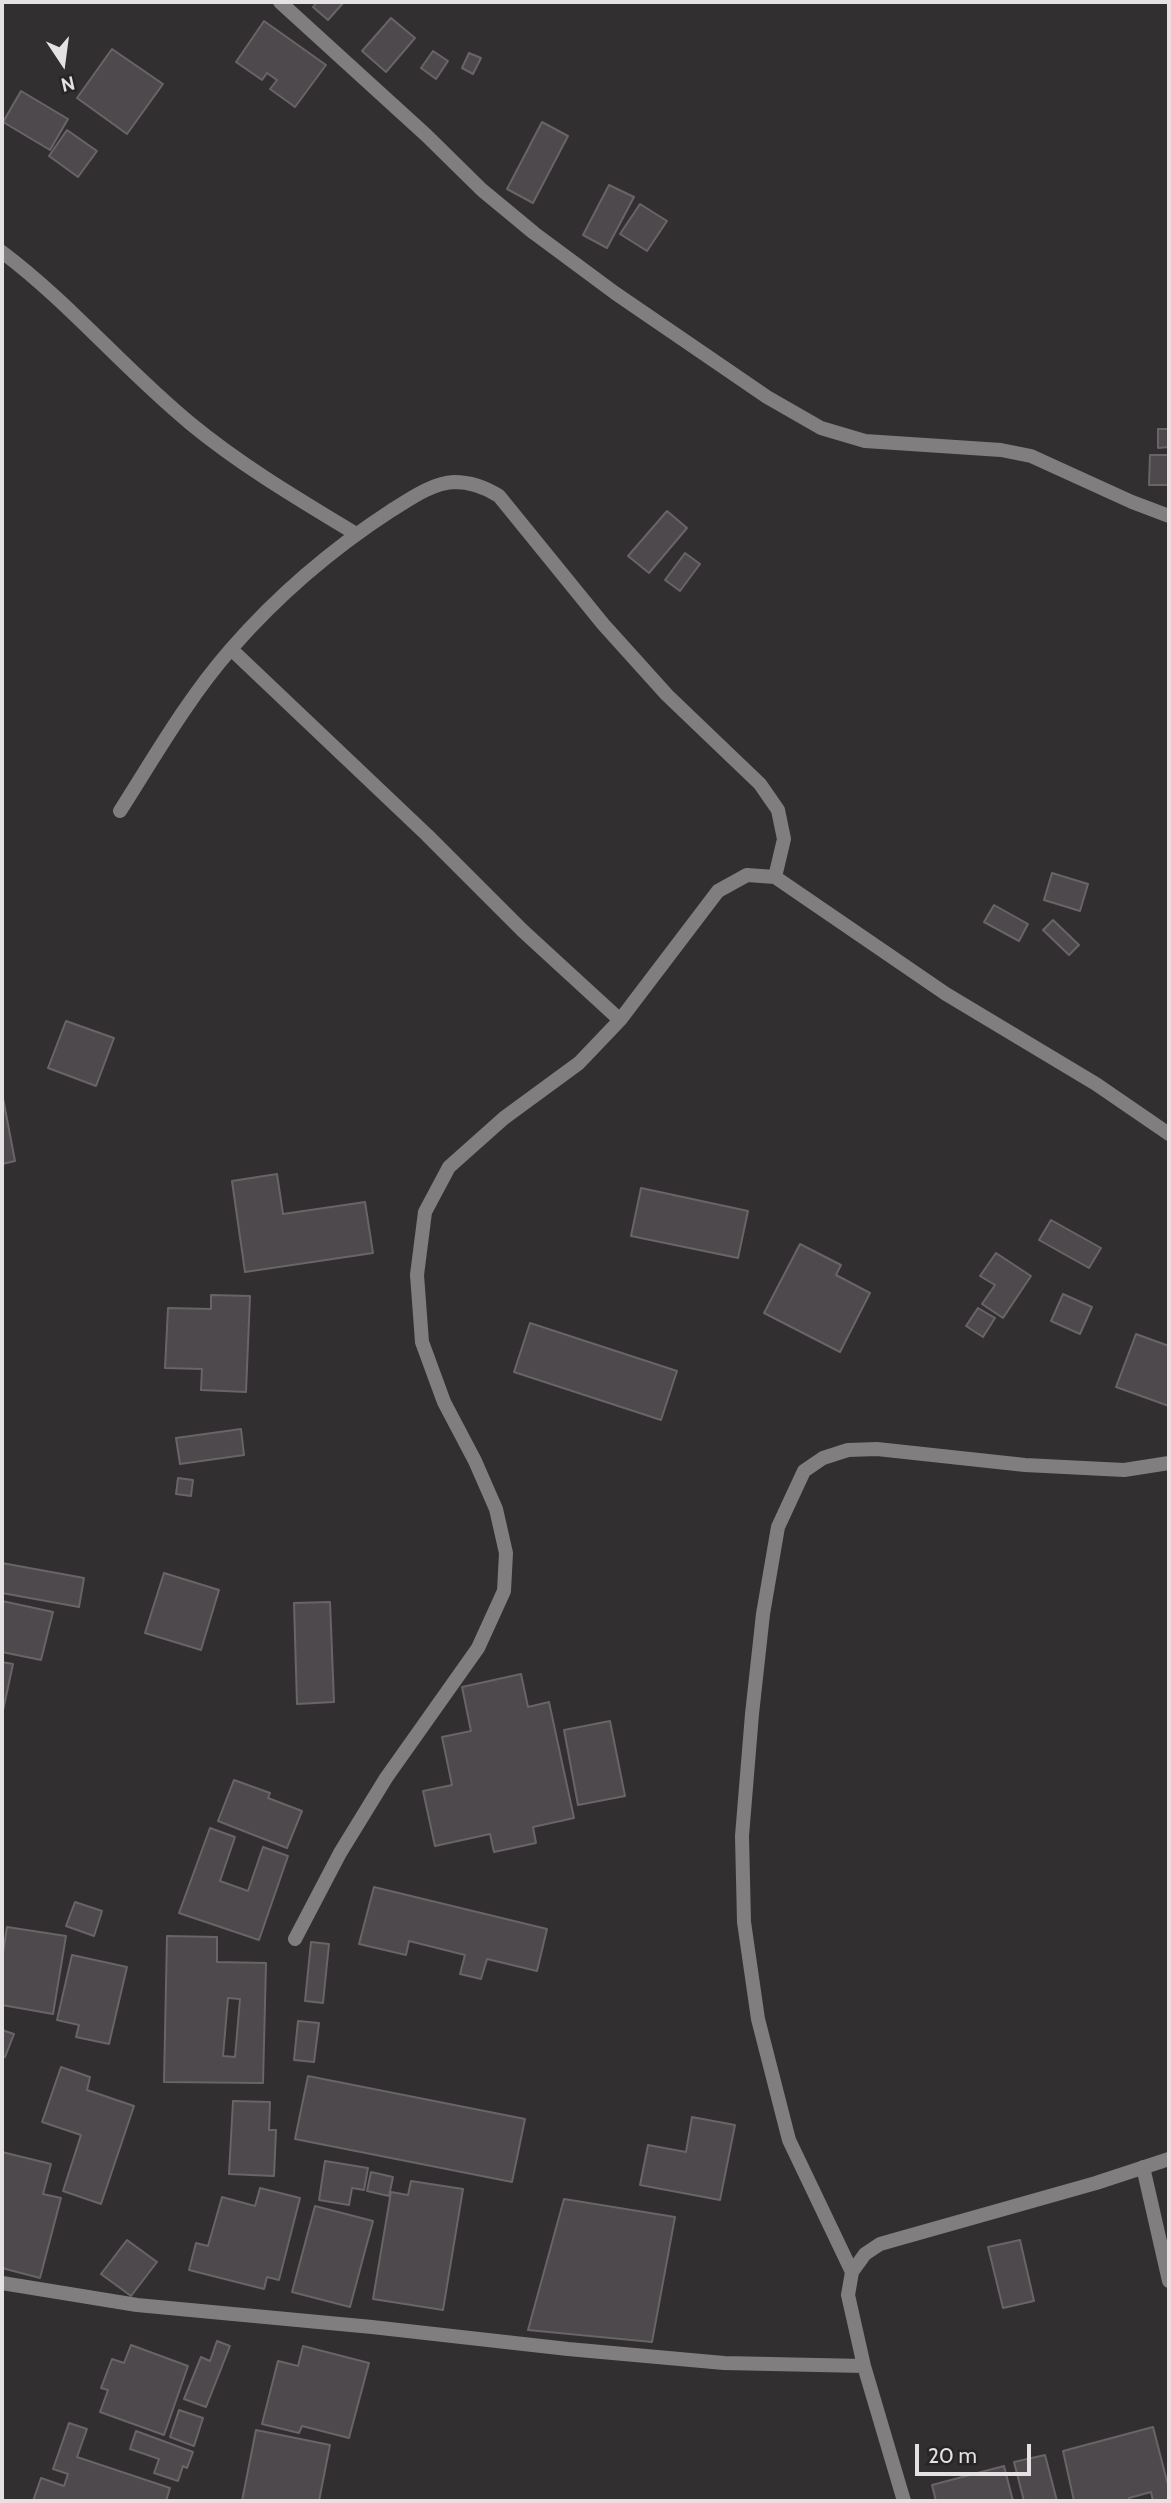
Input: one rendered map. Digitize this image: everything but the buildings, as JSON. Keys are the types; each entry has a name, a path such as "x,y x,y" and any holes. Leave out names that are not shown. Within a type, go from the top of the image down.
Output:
{"street":[{"path":"281,2 482,190 534,233 615,293 767,397 821,428 865,441 1001,450 1031,456 1169,516"},
{"path":"2,251 34,276 122,363 193,426 274,484 356,534"},
{"path":"120,811 174,725 231,649 298,580 356,534 417,494 452,482 481,485 499,496 603,624 667,695 760,784 778,810 784,839 775,877"},
{"path":"231,649 427,835 523,931 621,1020"},
{"path":"295,1939 340,1853 379,1789 478,1648 503,1591 506,1553 496,1509 444,1402 422,1342 417,1275 425,1212 449,1167 504,1118 579,1063 621,1020 718,891 747,875 775,877 946,994 1097,1084 1169,1133"},
{"path":"852,2272 789,2140 758,2019 744,1922 742,1836 752,1714 763,1614 778,1527 804,1471 823,1458 848,1450 877,1449 1025,1465 1124,1470 1169,1463"},
{"path":"904,2501 864,2365 848,2295 852,2272 865,2254 880,2245 1096,2183 1169,2159"},
{"path":"1143,2167 1169,2281"},
{"path":"2,2283 137,2305 372,2326 568,2349 724,2363 864,2365"}]}
